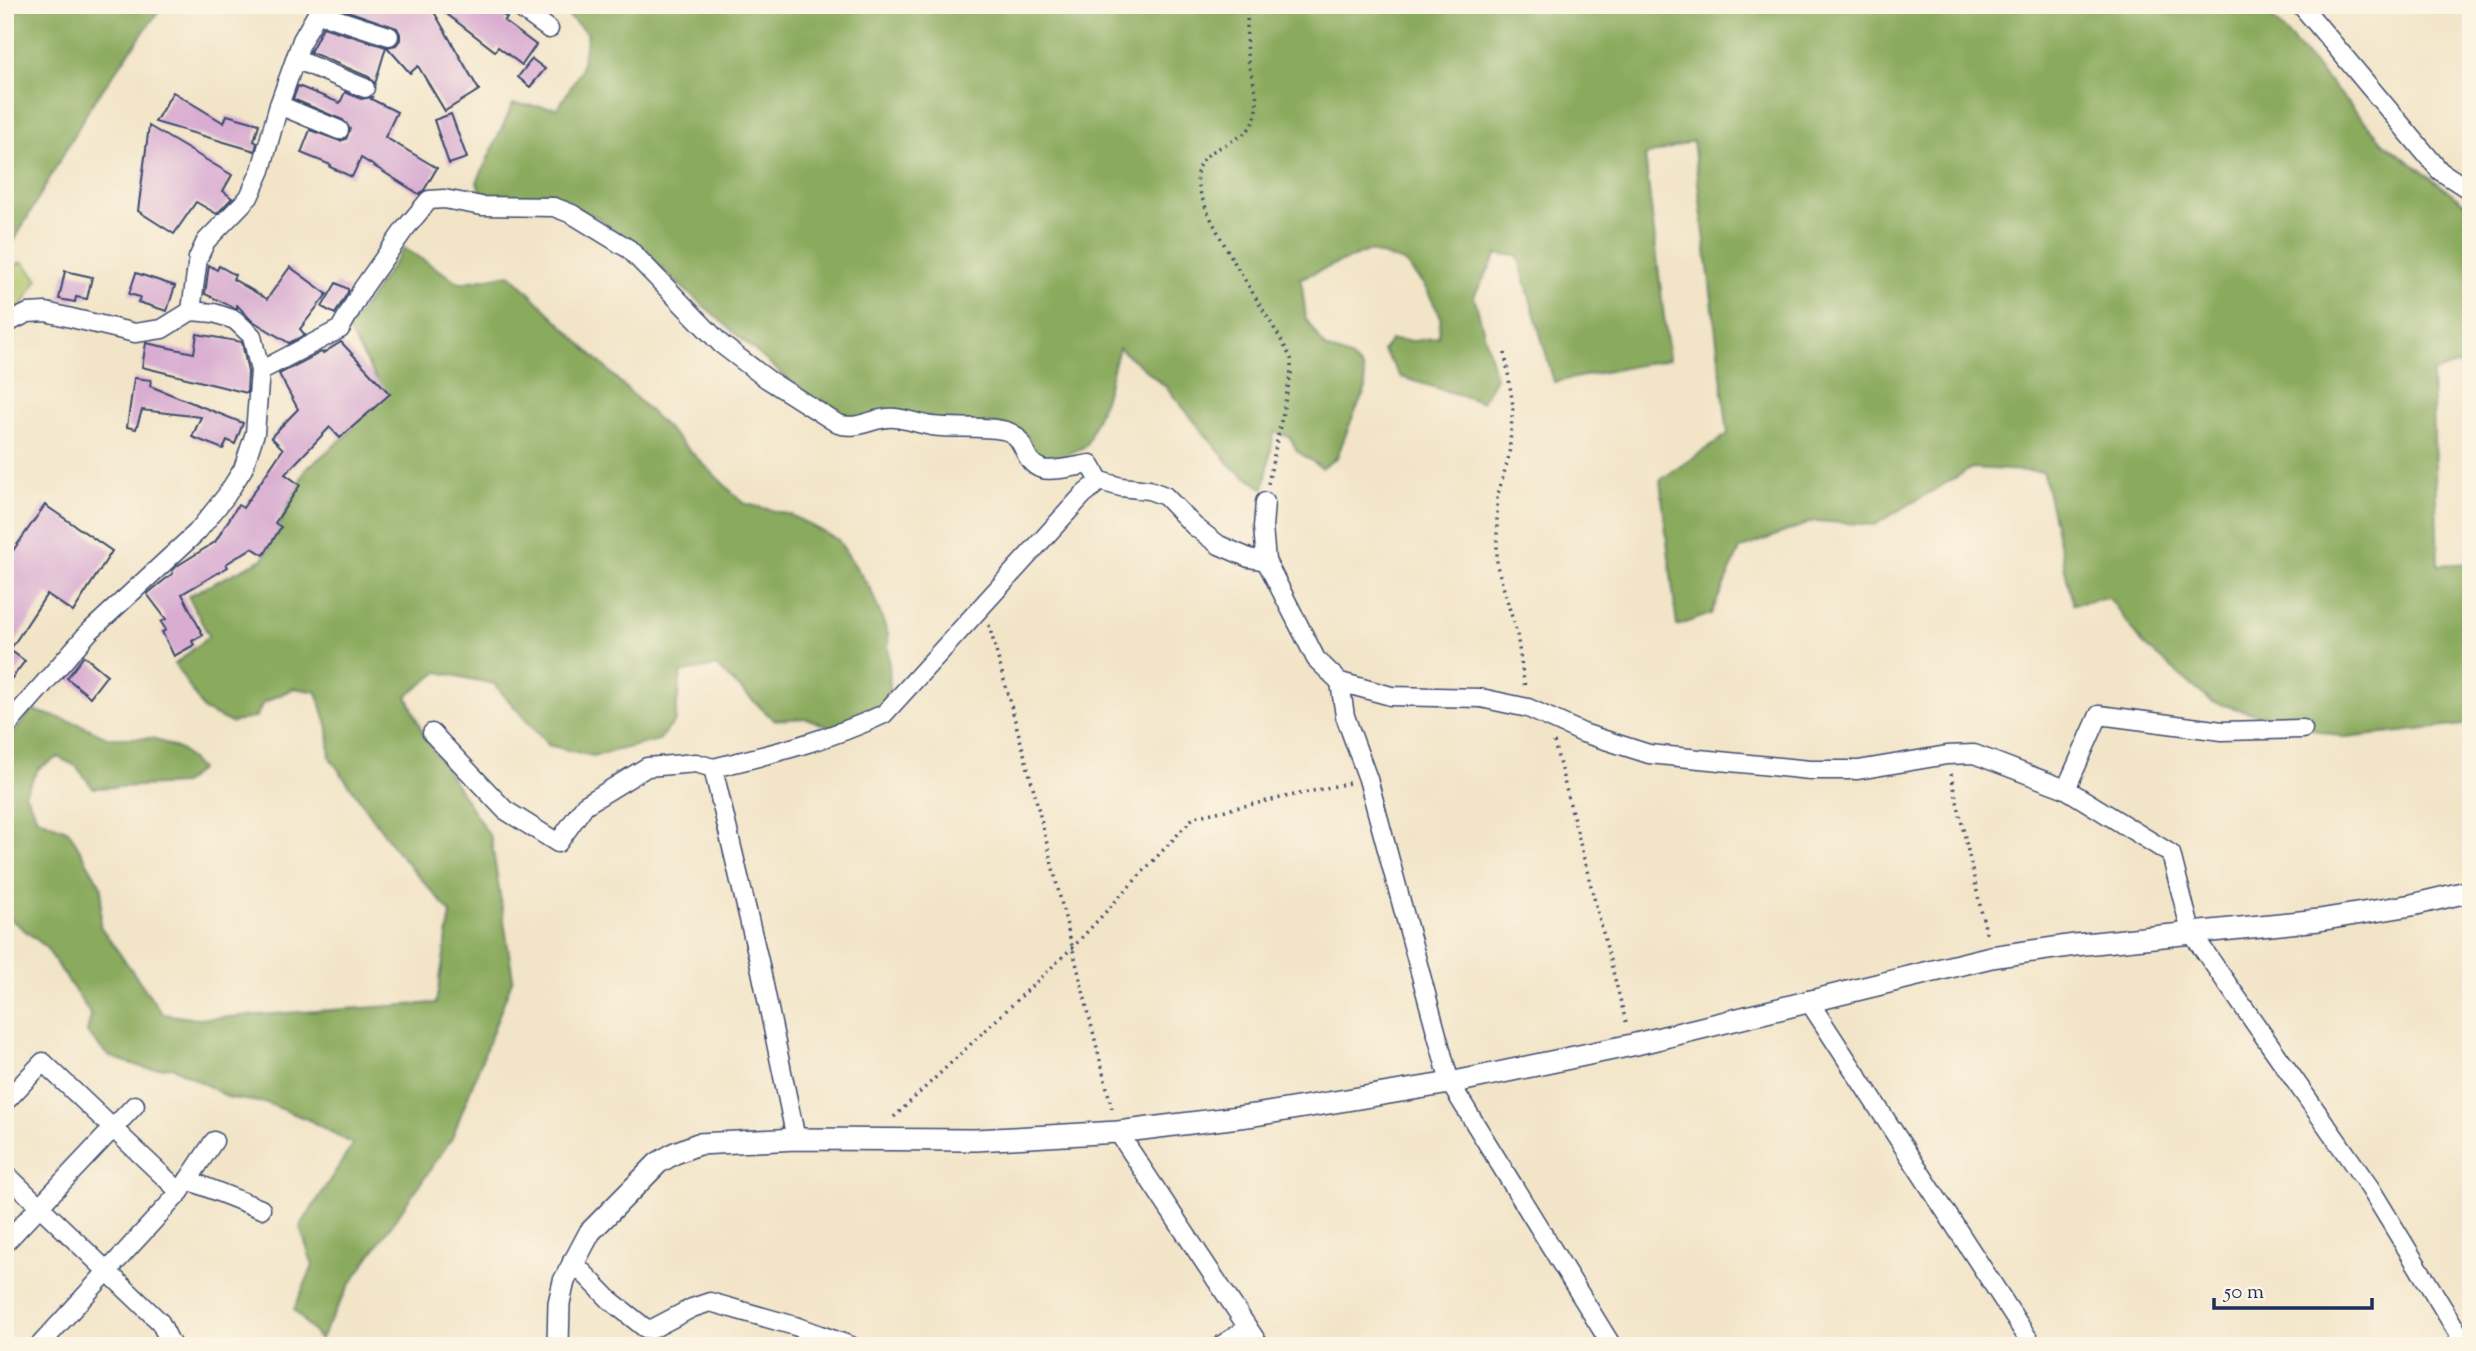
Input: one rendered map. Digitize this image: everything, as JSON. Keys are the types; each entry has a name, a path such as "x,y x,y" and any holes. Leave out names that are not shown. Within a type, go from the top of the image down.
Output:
{"street":[{"path":"516,5 549,29"},
{"path":"2301,5 2440,171 2471,191"},
{"path":"191,311 198,258 206,241 249,197 261,170 279,105 302,40 320,9 390,36"},
{"path":"295,59 365,88"},
{"path":"279,105 339,130"},
{"path":"260,371 340,329 363,288 429,200 444,199 482,206 554,207 572,214 629,248 721,344 767,379 838,424 850,428 879,418 895,418 932,426 1013,433 1022,443 1032,463 1043,470 1090,464 1100,481 1121,487 1149,490 1165,496 1194,526 1219,545 1249,558 1266,561"},
{"path":"5,324 28,313 46,312 135,333 162,329 191,311 215,313 235,320 252,336 260,371 254,433 243,469 226,496 197,532 89,632 5,728"},
{"path":"432,733 505,810 558,843 584,805 647,767 696,763 713,768 802,747 848,731 884,714 1083,495 1100,481"},
{"path":"1265,502 1263,527 1266,561 1317,659 1340,682 1391,696 1481,698 1528,708 1583,733 1649,754 1810,770 1858,771 1947,755 1974,754 2066,789 2171,854 2191,932 2370,1188 2466,1346"},
{"path":"1340,682 1345,716 1368,779 1450,1083 1612,1346"},
{"path":"2066,789 2099,715 2222,731 2302,729"},
{"path":"713,768 759,961 796,1139"},
{"path":"558,1346 559,1303 564,1281 572,1261 590,1232 658,1163 698,1144 796,1139 975,1140 1118,1132 1255,1115 1450,1083 1632,1045 1991,957 2191,932 2319,920 2412,905 2471,891"},
{"path":"1808,1000 2033,1346"},
{"path":"5,1102 43,1062 113,1129 184,1186 261,1209"},
{"path":"5,1243 135,1105"},
{"path":"1118,1132 1260,1346"},
{"path":"39,1346 184,1186 214,1141"},
{"path":"5,1173 160,1322 172,1346"},
{"path":"572,1261 610,1300 645,1328 652,1329 692,1308 710,1302 795,1326 851,1346"},
{"path":"1220,1346 1248,1328"}],"path":[{"path":"1245,5 1247,54 1255,89 1256,109 1251,127 1206,157 1197,169 1198,184 1216,228 1291,359 1291,373 1265,502"},
{"path":"1505,353 1513,406 1509,456 1497,497 1497,566 1517,634 1528,708"},
{"path":"984,606 1032,783 1118,1132"},
{"path":"1548,716 1632,1045"},
{"path":"1947,755 1991,957"},
{"path":"869,1141 1073,947 1194,817 1368,779"}],"green space":[{"path":"5,5 163,5 90,107 13,243 5,243"},
{"path":"556,5 2261,5 2383,142 2471,208 2471,360 2432,373 2438,565 2471,563 2471,724 2346,738 2212,702 2145,646 2109,598 2073,604 2043,472 1972,468 1874,525 1814,521 1740,549 1711,614 1677,626 1660,480 1728,434 1693,141 1645,156 1669,359 1554,382 1518,256 1497,254 1474,296 1496,378 1482,402 1401,377 1383,350 1391,340 1415,341 1438,337 1441,317 1424,285 1404,262 1368,251 1301,278 1306,319 1326,348 1350,357 1363,369 1366,389 1337,457 1322,468 1297,451 1290,437 1274,432 1264,489 1233,468 1166,387 1119,348 1105,397 1086,446 1057,459 1040,458 1033,452 1027,436 1011,425 856,420 840,417 800,390 635,246 597,217 553,198 483,199 477,182 513,104 558,108 580,72 588,34"},
{"path":"404,248 460,283 510,274 743,503 791,515 838,540 871,590 888,634 890,690 882,711 852,723 829,727 806,718 774,720 716,666 681,673 675,721 659,740 593,756 548,745 494,684 438,672 407,696 423,734 491,838 513,978 452,1138 349,1286 320,1340 294,1309 313,1266 300,1227 353,1144 309,1120 267,1103 230,1098 173,1067 147,1069 108,1056 87,1033 91,1015 45,946 5,915 5,744 32,710 79,724 109,738 153,738 181,750 200,769 183,784 93,788 76,766 58,757 38,769 25,793 37,818 69,831 102,888 100,926 163,1014 198,1019 436,1003 451,913 394,848 330,758 328,728 317,692 294,688 263,703 256,717 231,723 204,710 175,664 209,636 188,596 263,559 305,470 349,433 378,382 348,330"},
{"path":"22,262 38,279 21,307 5,315 5,270"}],"building":[{"path":"340,5 430,5 479,90 445,111 418,66 410,73 387,47 396,45 400,40 397,28 339,8"},
{"path":"435,5 490,5 507,18 504,21 536,45 522,65 498,47 495,51"},
{"path":"323,27 386,47 375,84 369,77 310,52"},
{"path":"532,59 545,69 530,87 518,77"},
{"path":"298,86 340,103 345,92 361,99 372,97 371,99 397,112 385,137 437,168 424,190 419,194 361,158 352,177 301,153 310,130 340,141 346,139 350,129 343,120 293,99"},
{"path":"173,92 224,123 227,115 259,124 254,141 257,143 255,151 155,122"},
{"path":"451,114 467,158 449,164 434,120"},
{"path":"149,126 232,175 223,191 232,198 217,214 196,202 174,234 138,211"},
{"path":"209,265 217,270 219,266 235,275 233,279 267,299 290,267 327,294 300,329 305,335 289,343 251,320 237,305 237,309 205,294"},
{"path":"65,271 92,277 87,299 76,297 75,302 59,299"},
{"path":"136,273 175,286 167,311 138,302 140,297 129,294"},
{"path":"336,283 348,289 348,292 335,314 322,307"},
{"path":"197,334 242,342 248,372 247,393 142,367 146,343 194,353"},
{"path":"341,342 390,394 340,438 330,427 285,474 300,485 275,523 281,527 264,555 252,548 226,564 228,567 182,594 203,635 192,641 194,645 174,656 162,632 166,630 161,622 166,619 147,594 173,573 177,566 215,542 238,505 243,508 283,449 271,437 298,409 279,374"},
{"path":"134,378 151,380 150,386 243,423 235,444 227,440 223,449 192,437 201,417 142,410 136,429 127,427"},
{"path":"45,505 112,551 73,612 47,594 10,650 25,661 5,687 5,562"},
{"path":"84,656 107,675 90,697 67,678"}]}
